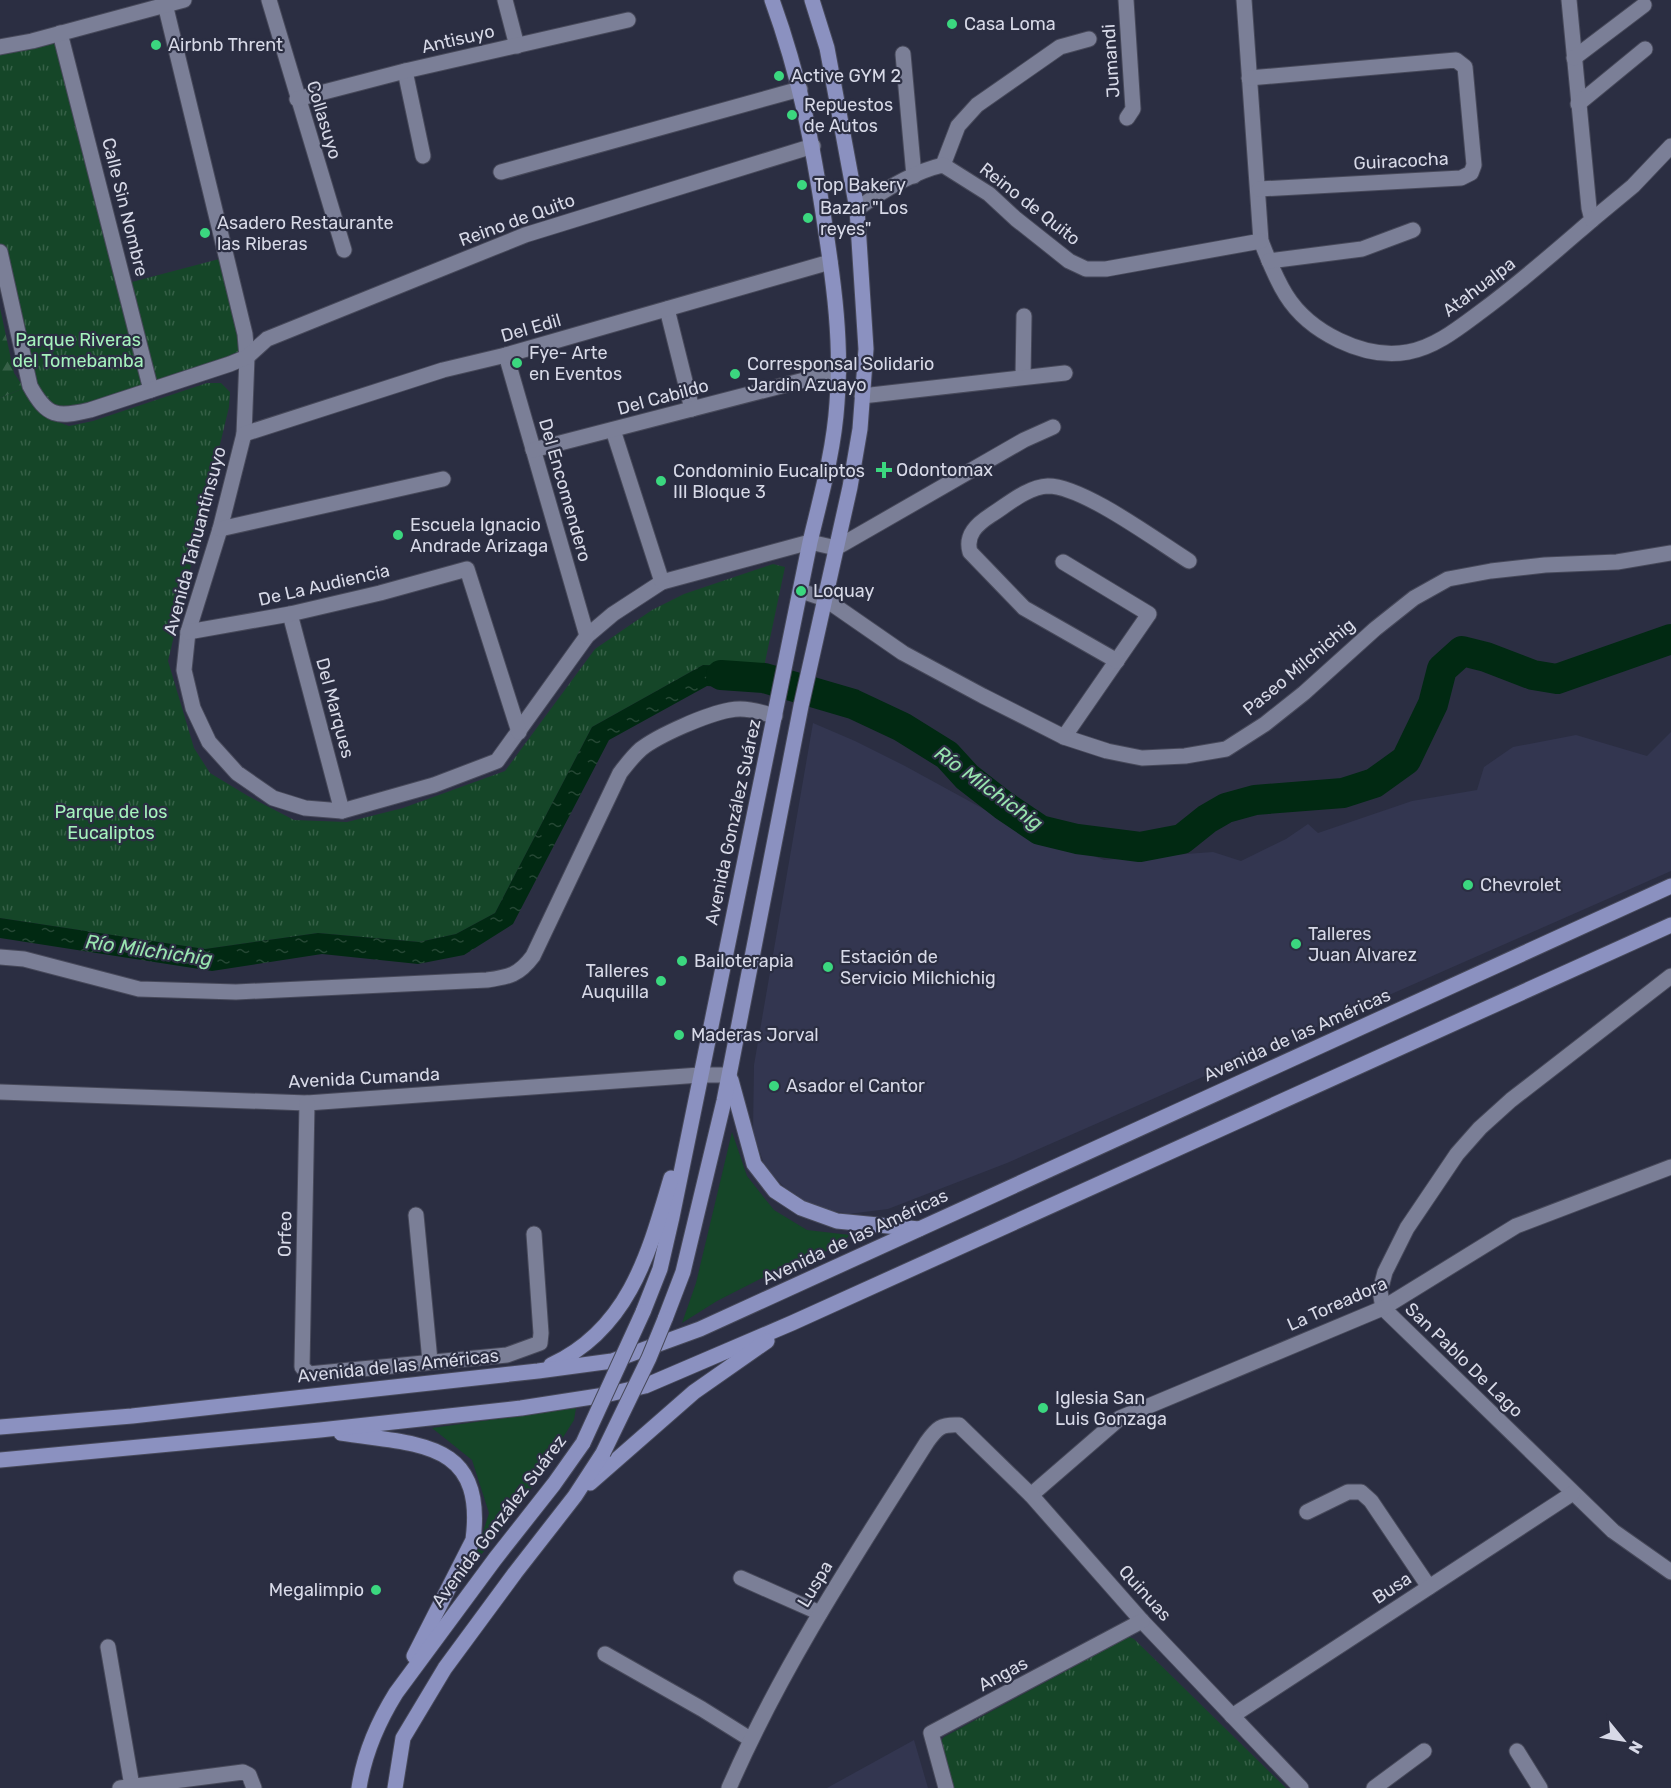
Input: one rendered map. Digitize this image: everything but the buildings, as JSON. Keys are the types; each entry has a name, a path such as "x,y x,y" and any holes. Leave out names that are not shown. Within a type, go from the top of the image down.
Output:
{"main road":[{"name":"Avenida González Suárez","path":"359,1788 369,1748 396,1693 583,1443 643,1312 660,1269 670,1228 810,542 829,463 837,405 838,334 813,146 788,43 772,0"},
{"path":"395,1788 403,1738 445,1668 575,1496 603,1453 650,1358 683,1272 696,1221 729,1075 801,706 850,487 860,429 866,349 856,209 827,48 812,0"},
{"name":"Avenida de las Américas","path":"0,1427 144,1414 612,1361 700,1329 1671,886"},
{"path":"0,1460 320,1430 521,1407 605,1395 645,1386 792,1323 1671,925"},
{"path":"730,933 742,941 756,937"},
{"path":"729,1075 754,1164 775,1191 801,1209 837,1221 919,1229"},
{"path":"538,1371 567,1357 588,1342 609,1320 635,1285 652,1244 699,1077"},
{"path":"575,1496 694,1392 792,1323"},
{"path":"320,1430 427,1447 444,1454 459,1465 468,1479 473,1495 476,1518 473,1540 396,1693"}],"street":[{"path":"0,47 184,0"},
{"name":"Collasuyo","path":"268,0 344,250"},
{"path":"505,0 517,46"},
{"name":"Jumandi","path":"1126,0 1133,109 1127,118"},
{"name":"Atahualpa","path":"1244,0 1261,241 1286,296 1298,311 1316,327 1347,345 1375,352 1408,352 1453,332 1508,291 1633,186 1671,146"},
{"path":"1569,0 1578,104 1592,220"},
{"name":"Avenida Tahuantinsuyo","path":"165,4 245,334 247,357 244,434 188,632 184,670 193,708 209,742 237,772 273,798 305,808 342,811 434,785 497,761 587,636 613,614 662,582 810,542 836,548"},
{"path":"1574,58 1644,5"},
{"name":"Antisuyo","path":"297,99 405,71 628,20"},
{"name":"Calle Sin Nombre","path":"60,33 151,390"},
{"path":"856,209 876,195 914,176 943,165 958,126 977,105 1060,47 1089,39"},
{"path":"1578,104 1645,48"},
{"path":"903,54 914,176"},
{"name":"Guiracocha","path":"1249,78 1456,60 1465,67 1474,165 1471,173 1461,178 1259,189"},
{"path":"405,71 423,156"},
{"path":"501,172 800,88"},
{"name":"Reino de Quito","path":"247,357 267,339 525,235 813,146"},
{"name":"Reino de Quito","path":"943,165 989,194 1016,219 1069,261 1086,269 1106,269 1261,241"},
{"path":"1269,261 1362,249 1413,230"},
{"path":"0,252 28,378 40,405 55,413 68,415 151,390 247,357"},
{"name":"Del Edil","path":"244,434 443,370 506,355 830,262"},
{"path":"667,309 692,409"},
{"path":"1023,377 1024,316"},
{"name":"Del Encomendero","path":"506,355 587,636"},
{"name":"Del Cabildo","path":"532,450 839,371"},
{"path":"862,396 1065,373"},
{"path":"836,548 1024,440 1053,426"},
{"path":"613,430 662,582"},
{"path":"219,529 443,479"},
{"path":"1117,661 1024,608 970,552 968,542 970,535 983,520 1030,490 1048,486 1075,492 1098,503 1189,561"},
{"name":"Paseo Milchichig","path":"801,591 825,599 903,653 1064,737 1107,751 1142,758 1185,756 1226,749 1265,724 1304,693 1375,628 1414,598 1448,579 1491,571 1545,565 1617,562 1671,553"},
{"path":"1063,562 1149,614 1064,737"},
{"name":"De La Audiencia","path":"188,632 290,614 380,593 467,569 519,732"},
{"name":"Del Marques","path":"290,614 342,811"},
{"path":"0,957 24,959 139,989 236,992 509,977 525,968 533,956 620,773 632,757 643,748 671,733 731,710 776,710"},
{"name":"San Pablo De Lago","path":"1671,976 1511,1100 1480,1128 1407,1228 1385,1272 1380,1291 1383,1308 1613,1532 1671,1572"},
{"name":"Avenida Cumanda","path":"0,1092 307,1103 729,1075"},
{"name":"Orfeo","path":"307,1103 302,1367 309,1374 430,1361"},
{"name":"La Toreadora","path":"1032,1495 1120,1418 1383,1308 1516,1226 1671,1167"},
{"path":"416,1215 430,1361 507,1355 540,1343 534,1234"},
{"name":"Luspa","path":"729,1788 750,1739 820,1612 927,1442 936,1430 947,1424 959,1425"},
{"name":"Quinuas","path":"959,1425 1032,1495 1142,1621 1301,1788"},
{"path":"1306,1512 1348,1492 1361,1492 1371,1501 1429,1587"},
{"name":"Busa","path":"1232,1716 1573,1493"},
{"path":"741,1578 820,1612"},
{"name":"Angas","path":"945,1788 931,1733 1142,1621"},
{"path":"108,1647 134,1787 243,1772 249,1775 254,1788"},
{"path":"605,1654 750,1739"},
{"path":"1374,1788 1424,1751"},
{"path":"1517,1751 1540,1788"}],"shaded area":[{"path":"813,723 905,766 1011,824 1104,860 1213,852 1241,861 1286,839 1308,824 1318,833 1412,801 1477,790 1484,767 1513,747 1576,735 1647,756 1671,732 1671,871 1007,1163 888,1209 848,1214 812,1206 787,1190 765,1167 753,1132 754,1065"},
{"path":"914,1740 928,1788 827,1788"}],"green space":[{"name":"Parque Riveras del Tomebamba","path":"58,37 144,387 65,414 30,386 0,248 0,50"},
{"name":"Parque Riveras del Tomebamba","path":"223,258 243,356 152,387 128,283"},
{"path":"0,308 14,373 24,388 0,398"},
{"name":"Parque de los Eucaliptos","path":"207,383 221,383 230,392 229,407 168,661 194,748 210,773 294,820 347,822 403,808 505,771 595,649 652,610 684,594 773,564 785,567 764,667 703,665 592,727 495,913 456,934 419,942 318,933 205,949 0,918 0,398 24,388 35,409 69,426 93,421"},
{"path":"732,1132 747,1176 774,1210 807,1230 850,1235 836,1247 770,1274 717,1301 682,1323 696,1283"},
{"path":"576,1408 574,1420 519,1507 473,1565 489,1513 472,1460 432,1428"},
{"path":"1129,1637 1134,1639 1286,1788 954,1788 941,1741 944,1737"}],"water":[{"path":"703,665 764,667 761,690 707,686 609,740 513,924 464,955 418,964 322,954 212,971 0,938 0,918 205,949 318,933 419,942 456,934 495,913 592,727"}],"waterway":[{"name":"Río Milchichig","path":"721,675 764,678 853,704 902,727 947,755 967,777 1040,830 1077,839 1140,847 1182,839 1207,819 1226,808 1255,800 1343,793 1374,783 1406,760 1433,704 1442,669 1462,651 1486,657 1533,675 1557,679 1671,639"}],"place":[{"name":"Casa Loma","path":"952,24"},
{"name":"Airbnb Thrent","path":"156,45"},
{"name":"Active GYM 2","path":"779,76"},
{"name":"Repuestos de Autos","path":"792,115"},
{"name":"Top Bakery","path":"802,185"},
{"name":"Bazar \"Los reyes\"","path":"808,218"},
{"name":"Asadero Restaurante las Riberas","path":"205,233"},
{"name":"Fye- Arte en Eventos","path":"517,363"},
{"name":"Corresponsal Solidario Jardin Azuayo","path":"735,374"},
{"name":"Odontomax","path":"884,470"},
{"name":"Condominio Eucaliptos III Bloque 3","path":"661,481"},
{"name":"Escuela Ignacio Andrade Arizaga","path":"398,535"},
{"name":"Loquay","path":"801,591"},
{"name":"Chevrolet","path":"1468,885"},
{"name":"Talleres Juan Alvarez","path":"1296,944"},
{"name":"Bailoterapia","path":"682,961"},
{"name":"Estación de Servicio Milchichig","path":"828,967"},
{"name":"Talleres Auquilla","path":"661,981"},
{"name":"Maderas Jorval","path":"679,1035"},
{"name":"Asador el Cantor","path":"774,1086"},
{"name":"Iglesia San Luis Gonzaga","path":"1043,1408"},
{"name":"Megalimpio","path":"376,1590"}]}
